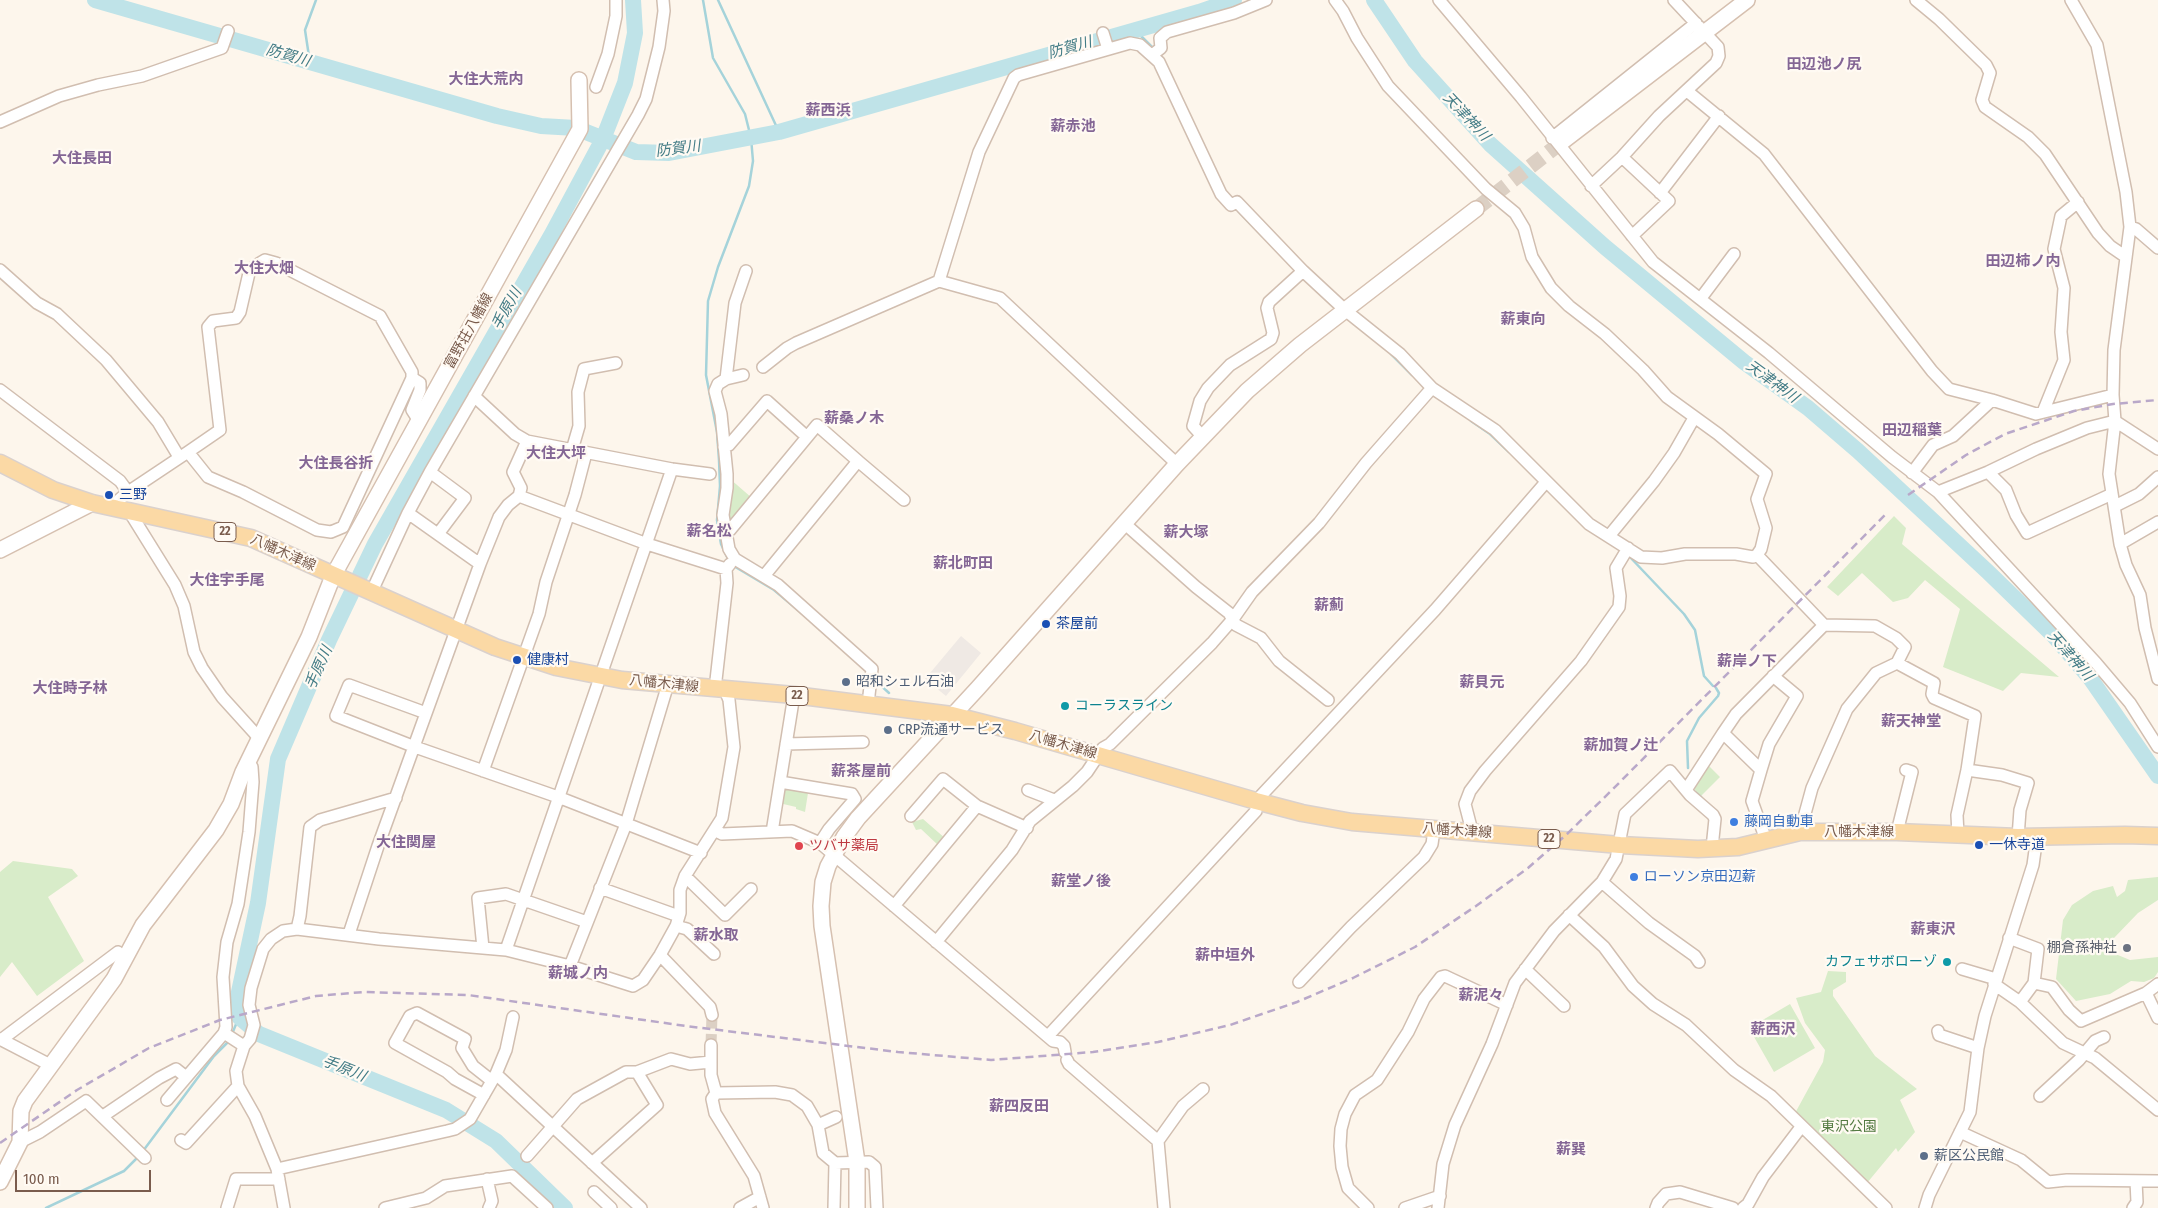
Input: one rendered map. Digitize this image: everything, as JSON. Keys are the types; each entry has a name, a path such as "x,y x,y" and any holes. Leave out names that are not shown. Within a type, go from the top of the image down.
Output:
{"main road":[{"name":"八幡木津線","path":"0,463 53,490 92,503 251,538 457,630 524,657 556,667 601,676 720,690 794,695 952,715 1098,755 1256,802 1352,822 1620,845 1712,848 1738,847 1800,832 1897,832 2018,837 2158,836"}],"street":[{"path":"596,88 608,54 616,16 616,0"},
{"path":"370,590 430,472 646,99 659,47 664,12 663,0"},
{"path":"1152,55 1161,48 1160,38 1167,32 1234,13 1266,0"},
{"path":"939,281 979,152 1014,78 1018,75 1107,47 1130,43 1140,46 1159,62 1222,194 1231,205 1237,202 1300,274 1373,330 1400,354 1430,390 1495,430 1544,484 1589,524 1609,536 1626,551 1641,557 1649,558 1685,554 1736,554 1753,557 1757,555 1761,549 1766,528 1757,499 1766,474 1718,434 1667,397 1605,334 1569,306 1551,288 1532,257 1524,228 1515,212 1486,189 1388,86 1335,0"},
{"path":"1439,0 1558,140 1591,186 1653,262 1701,298 1912,473 1938,492 2102,670 2130,703 2158,747"},
{"path":"1591,186 1716,63 1719,56 1718,47 1674,0"},
{"path":"1558,140 1700,28 1747,0"},
{"path":"1916,0 1939,19 1986,65 1990,73 1982,100 1985,107 2028,137 2046,154 2098,233 2110,246 2126,257"},
{"path":"2071,0 2097,45 2126,192 2130,227 2114,350 2113,395 2115,421 2109,474 2120,544 2126,565 2140,595 2158,679"},
{"path":"0,122 59,96 98,85 142,76 222,48 228,31"},
{"path":"1103,32 1107,47"},
{"name":"富野荘八幡線","path":"20,1142 21,1111 25,1101 114,979 143,925 216,830 231,804 248,762 337,577 419,421 580,129 579,80"},
{"path":"1687,90 1764,154 1949,389 2036,414 2113,395"},
{"path":"1660,193 1720,116"},
{"path":"1622,157 1669,202 1632,236"},
{"path":"2043,412 2064,360 2061,332 2064,288 2054,248 2061,216 2078,202"},
{"path":"857,1208 856,1162 822,926 823,882 834,854 858,818 1177,464 1247,391 1345,310 1476,209"},
{"path":"2130,227 2136,229 2158,248"},
{"path":"1701,298 1734,254"},
{"path":"0,270 37,303 57,314 106,360 184,454 208,478 243,492 316,530 331,532 343,527 412,378 412,372 380,316 276,263 265,260 255,266 249,273 240,312 236,318 213,321 208,327 220,430 184,454 128,492 112,506"},
{"path":"726,378 735,304 746,271"},
{"path":"1203,437 1193,426 1200,401 1208,388 1230,365 1249,351 1266,344 1271,339 1273,333 1267,308 1269,302 1300,274"},
{"path":"763,367 796,343 939,281 1000,298 1177,464"},
{"path":"572,450 579,426 578,392 584,370 616,363"},
{"path":"167,1100 186,1077 254,1024 250,1012 250,996 263,949 271,939 283,931 297,929 506,950 570,966 633,986 642,980 660,955 676,926 680,913 680,890 685,876 716,830 722,818 727,797 734,747 729,700 720,690 730,564 723,515 727,488 724,447 721,414 715,391 718,384 726,378 743,374"},
{"path":"412,378 420,383 420,390 412,410 419,421"},
{"path":"0,390 120,482 128,492"},
{"path":"936,942 1012,850 1030,821 1073,786 1098,755 1233,619 1252,592 1319,523 1366,463 1430,390"},
{"path":"474,396 515,434 527,441 672,469 710,474"},
{"path":"1912,473 1933,445 1953,436 1992,400"},
{"path":"724,447 730,445 767,401 807,437"},
{"path":"1609,536 1659,474 1694,418"},
{"path":"1938,492 2087,428 2115,421 2158,449"},
{"path":"724,532 730,530 817,425 904,500"},
{"path":"349,934 480,564 499,517 508,505 519,496 521,488 513,472 527,441"},
{"path":"483,771 539,614 546,582 569,514 586,453"},
{"path":"764,576 858,462"},
{"path":"506,950 672,469"},
{"path":"430,472 465,498 438,534"},
{"path":"1988,472 2006,490 2016,515 2027,533 2112,494"},
{"path":"2115,506 2139,494 2158,477"},
{"path":"1048,1036 1256,811 1256,802 1435,610 1544,484"},
{"path":"519,496 647,544 730,564 764,576 792,597 872,669 868,704"},
{"path":"0,550 92,503"},
{"path":"129,511 175,585 184,606 194,652 202,668 222,697 260,738"},
{"path":"408,513 480,564"},
{"path":"2120,544 2158,522"},
{"path":"1124,523 1196,587 1229,613 1236,625 1260,638 1279,661 1328,700"},
{"path":"1472,831 1465,804 1470,790 1581,661 1619,607 1620,596 1616,568 1626,551"},
{"path":"1757,555 1823,621 1824,625"},
{"path":"1686,790 1736,714 1824,625 1875,626 1896,638 1905,647 1897,663 1876,673 1847,708 1812,788 1800,832"},
{"path":"1897,663 1934,683 1932,694 1934,698 1975,716 1968,770 1957,815 1958,835"},
{"path":"1766,840 1752,800 1769,744 1797,696 1773,676"},
{"path":"570,966 626,824 668,684"},
{"path":"426,713 349,685 336,716 701,852"},
{"path":"772,832 794,695"},
{"path":"1723,733 1761,770"},
{"path":"786,744 862,742"},
{"path":"248,762 252,767 253,782 248,832 238,904 227,942 224,963 226,1027 236,1039 238,1086 256,1116 278,1174 284,1208"},
{"path":"1897,832 1912,772 1906,770"},
{"path":"1968,770 2002,775 2028,783 2020,810 2018,837"},
{"path":"1405,1208 1439,1202 1443,1164 1455,1126 1492,1044 1515,982 1554,931 1602,882 1616,859 1625,814 1670,771 1715,819 1712,848"},
{"path":"911,816 943,779 977,806 1027,828"},
{"path":"780,782 852,794 855,799 829,829 820,844"},
{"path":"1035,789 1054,800"},
{"path":"297,929 310,827 320,820 396,798"},
{"path":"894,906 977,806"},
{"path":"716,830 722,834 792,831 820,844 1053,1041 1060,1042 1064,1046 1069,1064 1158,1141"},
{"path":"1299,982 1351,927 1424,857 1432,844 1434,830"},
{"path":"1924,1208 1970,1112 1978,1048 1995,981 2033,865 2037,836"},
{"path":"685,876 725,915 751,889"},
{"path":"1602,882 1649,923 1695,956 1699,962"},
{"path":"600,888 672,914 680,913"},
{"path":"483,948 478,898 506,894 587,922"},
{"path":"1569,915 1604,947 1633,986 1653,1004 1686,1025 1734,1070 1771,1096 1886,1208"},
{"path":"676,926 687,930 714,954"},
{"path":"2010,938 2038,949 2034,983 2020,1002"},
{"path":"52,1066 1,1039 118,952"},
{"path":"660,955 710,1007 712,1016"},
{"path":"1525,968 1564,1006"},
{"path":"1962,969 1995,981 2020,1002 2062,1043 2095,1058 2158,1110"},
{"path":"1368,1208 1348,1188 1342,1167 1341,1129 1345,1114 1355,1095 1378,1080 1408,1032 1424,999 1441,977 1445,976 1507,1005"},
{"path":"2034,983 2052,987 2069,1010 2081,1022 2146,993 2158,984"},
{"path":"2146,993 2158,1018"},
{"path":"484,1094 395,1043 410,1016 417,1013 465,1039 462,1048 473,1066 494,1078 552,1126 641,1208"},
{"path":"227,1208 236,1179 278,1174 455,1128 470,1119 494,1078 506,1050 513,1017"},
{"path":"1938,1031 1939,1035 1978,1048"},
{"path":"2040,1096 2079,1060 2084,1052 2096,1041 2104,1037"},
{"path":"711,1045 711,1074 716,1092 712,1099 715,1112 754,1176 762,1203 740,1208"},
{"path":"526,1156 577,1099 626,1072 637,1072 671,1059 690,1064 711,1062"},
{"path":"103,1116 159,1078 176,1069 186,1077"},
{"path":"592,1163 657,1105 637,1072"},
{"path":"181,1140 186,1144 238,1086"},
{"path":"1164,1208 1158,1141 1183,1106 1203,1089"},
{"path":"716,1092 775,1092 792,1095 806,1106 818,1125 823,1153 835,1163 869,1162 875,1167 877,1208"},
{"path":"0,1182 20,1142 40,1132 86,1101 145,1158"},
{"path":"818,1125 836,1117"},
{"path":"1743,1208 1748,1204 1763,1177 1801,1127"},
{"path":"1960,1132 2021,1160 2048,1182 2067,1180 2158,1181"},
{"path":"834,1208 835,1163"},
{"path":"385,1208 426,1198 445,1186 512,1176 547,1208"},
{"path":"487,1180 492,1201 489,1208"},
{"path":"2133,1208 2137,1202 2136,1181"},
{"path":"594,1192 611,1208 624,1192"},
{"path":"1656,1208 1666,1194 1680,1192 1733,1208"}],"shaded area":[{"path":"961,636 981,653 946,696 925,679"}],"green space":[{"path":"729,478 752,498 728,529"},
{"path":"1894,516 1906,528 1902,544 2059,677 2021,673 2003,691 1943,667 1960,609 1925,580 1908,598 1893,602 1862,573 1838,596 1827,587"},
{"path":"1706,763 1720,777 1701,796 1694,789 1695,781"},
{"path":"787,788 808,793 805,812 796,809 796,807 779,803 782,792"},
{"path":"923,819 946,839 939,846 921,829 916,830 912,822"},
{"path":"13,861 72,869 78,876 48,897 84,961 37,996 12,962 0,977 0,872"},
{"path":"2158,877 2158,900 2138,913 2114,938 2113,953 2130,960 2158,957 2158,972 2154,978 2144,982 2131,981 2110,994 2076,1001 2056,979 2063,920 2072,905 2093,891 2113,886 2117,897 2125,891 2128,880"},
{"name":"東沢公園","path":"1828,971 1846,972 1846,982 1833,990 1833,996 1875,1056 1917,1089 1900,1100 1915,1132 1898,1152 1896,1148 1867,1183 1794,1115 1823,1062 1825,1050 1805,1023 1796,998 1821,992"},
{"path":"1790,1004 1815,1048 1774,1072 1749,1028"}],"waterway":[{"name":"防賀川","path":"95,0 497,116 541,126 576,128 636,152 669,153 779,132 1199,12 1234,0"},
{"path":"310,63 305,30 316,0"},
{"name":"手原川","path":"565,1208 496,1141 446,1110 259,1034 239,1017 239,992 258,903 278,759 329,640 375,544 552,234 603,139 625,83 635,33 633,0"},
{"path":"703,0 713,58 745,114 751,138 753,161 749,186 718,267 708,301 706,375 717,432 720,486 717,520 721,544 729,561"},
{"path":"718,0 779,132"},
{"name":"天津神川","path":"1374,0 1415,61 1490,144 1605,247 1744,362 1808,408 1858,451 2054,636 2090,678 2158,776"},
{"path":"1135,30 1155,50"},
{"path":"1239,212 1263,237"},
{"path":"1391,354 1412,375"},
{"path":"1471,421 1490,434 1509,452"},
{"path":"1628,555 1684,614 1695,630 1704,676 1713,686"},
{"path":"732,565 774,590 805,616"},
{"path":"875,680 889,693"},
{"path":"1688,768 1687,741 1699,718 1718,696 1719,693 1716,688"},
{"path":"1695,792 1701,797"},
{"path":"232,1034 239,1017"},
{"path":"143,1151 214,1056 229,1041"},
{"path":"46,1208 124,1171 138,1157"}],"tunnel":[{"path":"1476,209 1563,141"},
{"path":"711,1045 712,1015"}],"railway":[{"path":"1908,495 1966,455 2005,434 2074,411 2113,404 2158,400"},
{"path":"0,1143 77,1090 149,1048 220,1020 316,996 364,992 468,995 686,1026 898,1052 991,1060 1093,1052 1158,1042 1230,1025 1297,1002 1353,978 1415,947 1528,868 1567,834 1612,790 1886,514"}],"place":[{"name":"三野","path":"109,495"},
{"name":"茶屋前","path":"1046,624"},
{"name":"健康村","path":"517,660"},
{"name":"昭和シェル石油","path":"846,682"},
{"name":"コーラスライン","path":"1065,706"},
{"name":"CRP流通サービス","path":"888,730"},
{"name":"藤岡自動車","path":"1734,822"},
{"name":"一休寺道","path":"1979,845"},
{"name":"ツバサ薬局","path":"799,846"},
{"name":"ローソン京田辺薪","path":"1634,877"},
{"name":"棚倉孫神社","path":"2127,948"},
{"name":"カフェサボローゾ","path":"1947,962"},
{"name":"薪区公民館","path":"1924,1156"}],"district":[{"name":"田辺池ノ尻","path":"1824,65"},
{"name":"大住大荒内","path":"486,80"},
{"name":"薪西浜","path":"828,111"},
{"name":"薪赤池","path":"1073,127"},
{"name":"大住長田","path":"82,159"},
{"name":"田辺柿ノ内","path":"2023,262"},
{"name":"大住大畑","path":"264,269"},
{"name":"薪東向","path":"1523,320"},
{"name":"薪桑ノ木","path":"854,419"},
{"name":"田辺稲葉","path":"1912,431"},
{"name":"大住大坪","path":"556,454"},
{"name":"大住長谷折","path":"336,464"},
{"name":"薪名松","path":"709,532"},
{"name":"薪大塚","path":"1186,533"},
{"name":"薪北町田","path":"963,564"},
{"name":"大住宇手尾","path":"227,581"},
{"name":"薪薊","path":"1329,606"},
{"name":"薪岸ノ下","path":"1747,662"},
{"name":"薪貝元","path":"1482,683"},
{"name":"大住時子林","path":"70,689"},
{"name":"薪天神堂","path":"1911,722"},
{"name":"薪加賀ノ辻","path":"1621,746"},
{"name":"薪茶屋前","path":"861,772"},
{"name":"大住関屋","path":"406,843"},
{"name":"薪堂ノ後","path":"1081,882"},
{"name":"薪東沢","path":"1933,930"},
{"name":"薪水取","path":"716,936"},
{"name":"薪中垣外","path":"1225,956"},
{"name":"薪城ノ内","path":"578,974"},
{"name":"薪泥々","path":"1481,996"},
{"name":"薪西沢","path":"1773,1030"},
{"name":"薪四反田","path":"1019,1107"},
{"name":"薪巽","path":"1571,1150"}]}
